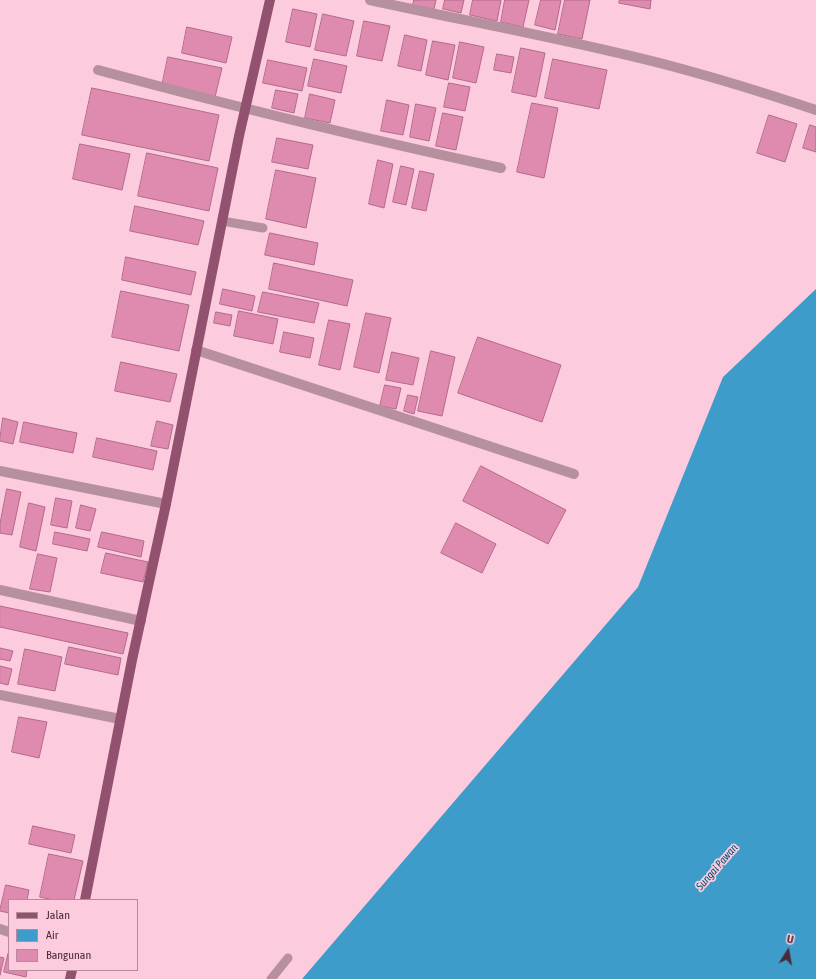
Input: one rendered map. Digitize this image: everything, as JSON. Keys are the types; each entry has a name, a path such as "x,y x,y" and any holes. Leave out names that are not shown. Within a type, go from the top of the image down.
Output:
{"main road":[{"path":"85,899 120,719 166,504 222,221 270,0"}],"street":[{"path":"370,0 569,42 672,66 755,90 816,110"},
{"path":"98,70 245,110 501,168"},
{"path":"196,350 574,474"},
{"path":"0,471 166,504"},
{"path":"0,590 140,621"},
{"path":"0,695 120,719"}],"lane":[{"path":"222,221 262,228"},
{"path":"270,979 288,958"}],"water":[{"name":"Sungai Pawan","path":"816,289 816,979 302,979 638,587 723,377"}],"building":[{"path":"414,0 436,0 434,9 413,5"},
{"path":"445,0 464,0 461,13 443,9"},
{"path":"473,0 501,0 497,21 470,15"},
{"path":"505,0 529,0 523,27 501,22"},
{"path":"541,0 561,0 555,30 535,25"},
{"path":"565,0 590,0 582,39 558,34"},
{"path":"620,0 651,0 650,9 619,3"},
{"path":"293,9 317,14 310,47 286,42"},
{"path":"323,14 354,21 346,56 315,50"},
{"path":"364,21 390,26 382,61 357,56"},
{"path":"187,27 232,37 226,63 182,53"},
{"path":"405,35 427,40 421,71 398,66"},
{"path":"433,41 455,45 448,80 426,75"},
{"path":"460,42 484,47 476,83 453,78"},
{"path":"521,48 545,53 536,97 512,92"},
{"path":"497,54 514,57 511,73 494,70"},
{"path":"168,57 222,68 215,97 162,86"},
{"path":"314,59 347,66 341,93 308,86"},
{"path":"553,59 607,70 599,109 545,98"},
{"path":"268,60 307,68 302,91 263,83"},
{"path":"449,83 470,87 465,111 444,107"},
{"path":"92,88 219,115 209,161 82,135"},
{"path":"276,90 298,94 294,113 272,108"},
{"path":"310,94 335,100 330,123 305,118"},
{"path":"387,100 409,105 403,135 381,131"},
{"path":"532,103 558,108 544,178 517,172"},
{"path":"416,104 436,108 429,141 410,137"},
{"path":"443,113 463,117 456,150 436,146"},
{"path":"769,115 797,124 785,162 757,153"},
{"path":"810,125 816,127 816,152 803,148"},
{"path":"277,138 313,145 308,169 272,162"},
{"path":"80,144 130,154 122,190 73,179"},
{"path":"147,153 218,168 209,211 138,196"},
{"path":"378,160 393,164 384,208 369,204"},
{"path":"401,166 414,169 406,205 393,202"},
{"path":"276,170 316,178 306,228 266,219"},
{"path":"420,171 434,174 426,211 412,208"},
{"path":"135,206 204,221 198,245 130,231"},
{"path":"270,233 318,243 314,265 265,255"},
{"path":"126,257 196,272 191,295 122,280"},
{"path":"274,263 353,280 347,306 269,289"},
{"path":"223,289 255,296 252,311 220,304"},
{"path":"121,291 189,305 179,351 112,337"},
{"path":"263,292 319,303 314,323 258,312"},
{"path":"239,311 278,319 273,344 234,336"},
{"path":"216,312 232,315 230,326 214,323"},
{"path":"366,313 391,318 379,373 354,367"},
{"path":"329,320 350,324 340,370 319,365"},
{"path":"284,332 314,338 310,358 280,352"},
{"path":"478,337 561,365 542,422 458,393"},
{"path":"431,351 455,357 442,416 418,411"},
{"path":"392,352 419,358 413,385 386,380"},
{"path":"121,362 177,374 170,402 115,391"},
{"path":"385,385 401,388 396,409 380,406"},
{"path":"408,395 418,397 414,414 404,411"},
{"path":"3,418 18,422 13,444 0,441"},
{"path":"157,421 173,425 168,449 151,446"},
{"path":"24,422 77,433 73,453 20,442"},
{"path":"97,438 157,451 153,470 93,457"},
{"path":"481,466 566,510 548,544 463,501"},
{"path":"7,489 21,492 12,535 0,533 0,524"},
{"path":"56,498 72,501 67,528 51,525"},
{"path":"29,503 45,507 36,551 20,547"},
{"path":"81,505 96,509 90,531 76,528"},
{"path":"456,523 496,544 482,573 441,553"},
{"path":"55,532 90,539 87,551 53,544"},
{"path":"102,532 144,541 141,557 98,547"},
{"path":"106,553 148,562 143,582 101,573"},
{"path":"38,554 57,558 50,592 30,589"},
{"path":"0,606 128,633 123,654 0,627"},
{"path":"69,647 121,658 118,675 65,664"},
{"path":"0,648 13,651 10,661 0,659"},
{"path":"25,649 62,657 55,691 18,684"},
{"path":"0,666 12,669 8,685 0,683"},
{"path":"19,717 47,722 39,758 12,752"},
{"path":"33,826 75,835 71,853 29,844"},
{"path":"49,854 83,861 74,899 49,899 40,897"},
{"path":"6,885 29,890 27,899 8,899 8,913 0,911"},
{"path":"8,954 8,971 27,971 26,977 4,972"},
{"path":"0,957 4,958 0,975"}]}
